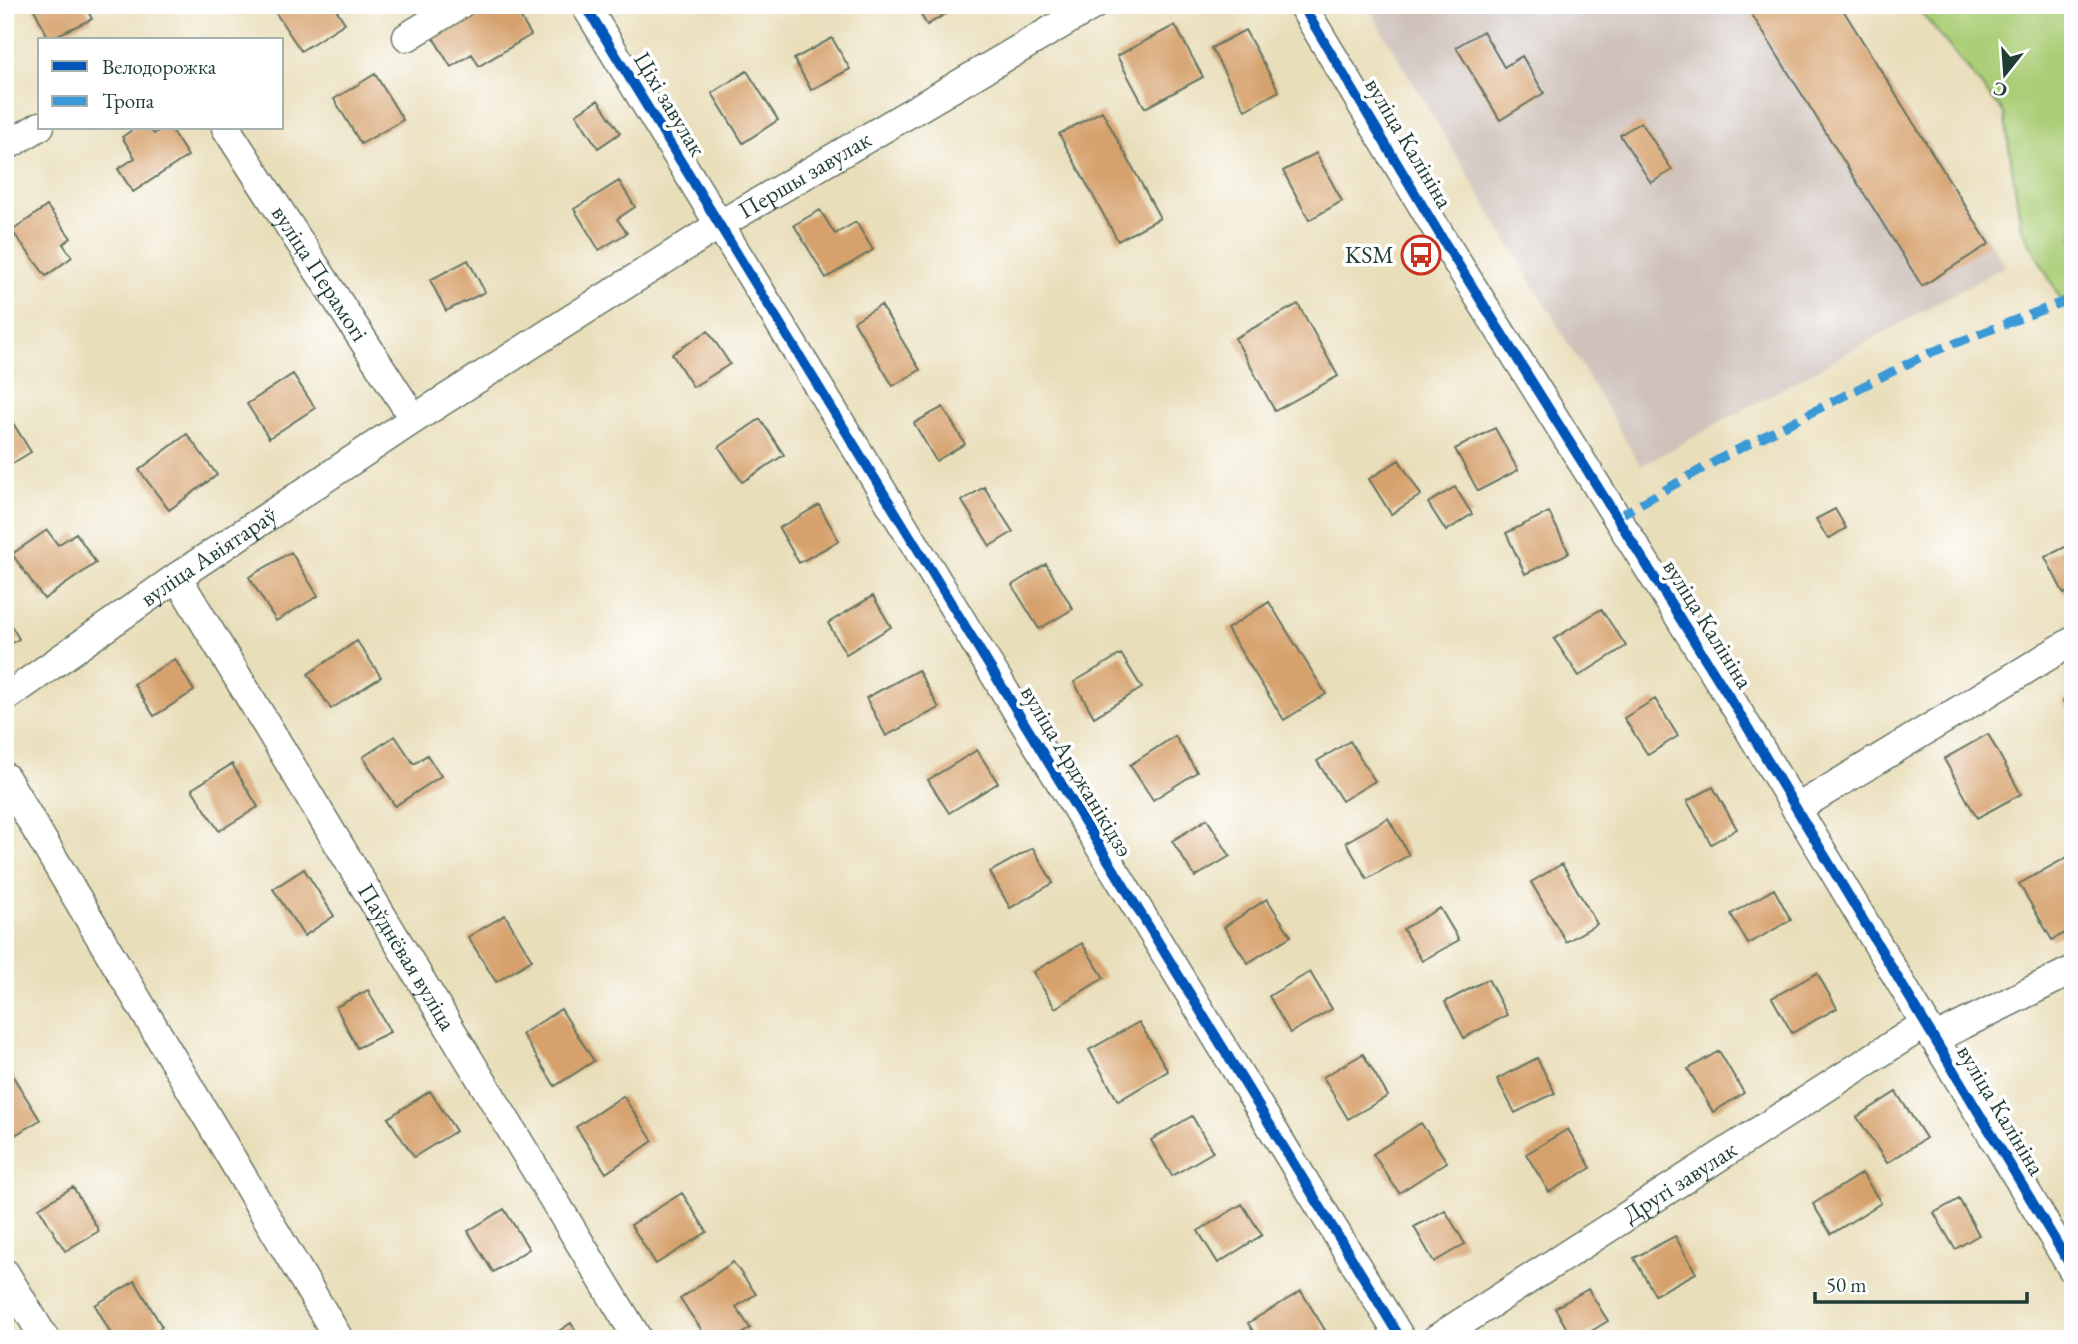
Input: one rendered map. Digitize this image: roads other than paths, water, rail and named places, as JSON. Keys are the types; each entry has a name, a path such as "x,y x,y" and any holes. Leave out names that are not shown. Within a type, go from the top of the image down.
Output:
{"street":[{"path":"407,37 459,5"},
{"name":"Ціхі завулак","path":"585,5 719,225"},
{"name":"Першы завулак","path":"414,419 719,225 1094,5"},
{"name":"вуліца Калініна","path":"1302,5 1443,240 1733,703 2073,1270"},
{"path":"5,147 38,127"},
{"name":"вуліца Перамогі","path":"227,130 414,419"},
{"name":"вуліца Арджанікідзэ","path":"719,225 1401,1339"},
{"name":"вуліца Авіятараў","path":"5,698 177,577 414,419"},
{"name":"Паўднёвая вуліца","path":"177,577 638,1339"},
{"path":"1796,809 2073,641"},
{"path":"5,777 339,1339"},
{"name":"Другі завулак","path":"1436,1339 1929,1031 2073,970"},
{"path":"5,1273 44,1339"}],"place":[{"name":"KSM","path":"1421,255"}]}
